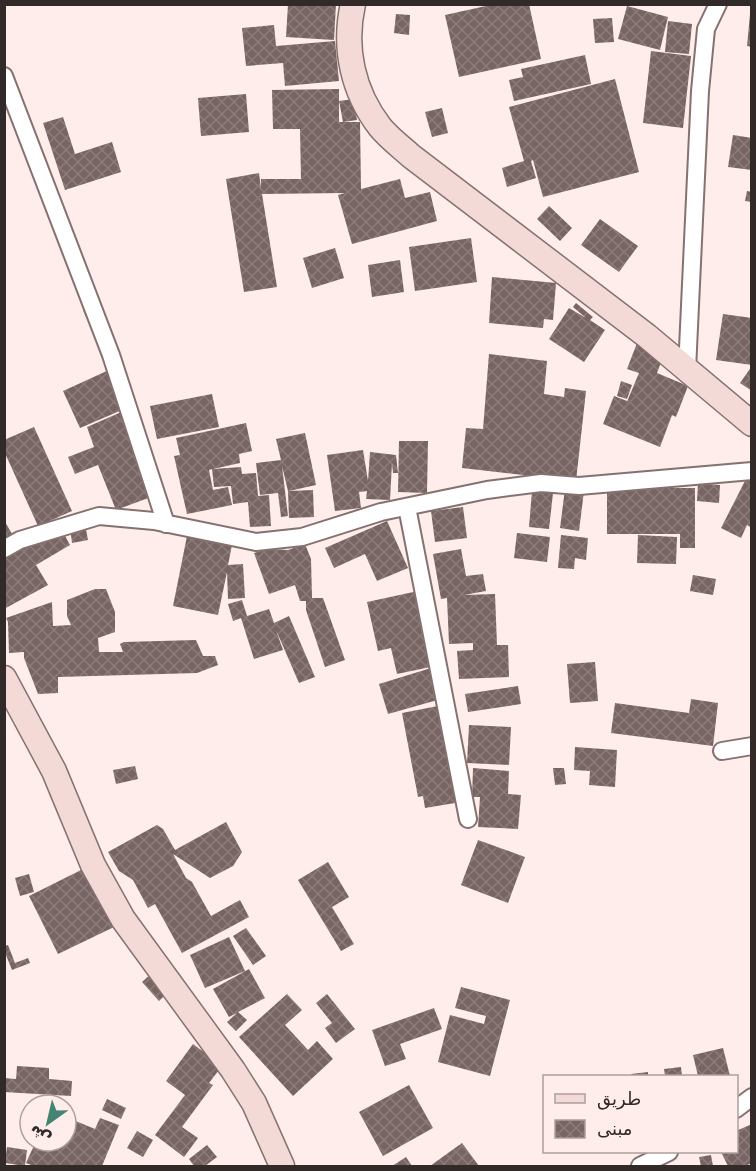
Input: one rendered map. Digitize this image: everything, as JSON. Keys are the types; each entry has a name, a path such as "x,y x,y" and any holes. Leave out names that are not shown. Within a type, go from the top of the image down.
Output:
{"main road":[{"path":"353,4 349,25 350,60 359,93 381,128 411,156 647,336 752,424"},
{"path":"4,678 54,771 93,865 123,919 254,1102 282,1167"}],"street":[{"path":"687,370 700,91 706,29 718,4"},
{"path":"4,75 111,355 166,524"},
{"path":"4,549 20,540 99,516 166,524 256,542 302,537 381,512 487,490 541,483 579,486 752,471"},
{"path":"407,507 468,819"},
{"path":"722,751 752,746"},
{"path":"738,1108 752,1097"},
{"path":"640,1167 667,1153"}],"building":[{"path":"288,4 336,4 334,40 286,37"},
{"path":"495,4 529,4 541,59 459,77 445,15"},
{"path":"627,6 668,17 660,50 618,39"},
{"path":"396,14 410,15 409,35 394,33"},
{"path":"750,14 752,14 752,47 747,46"},
{"path":"612,18 614,42 595,43 593,19"},
{"path":"668,21 692,24 689,54 665,52"},
{"path":"274,25 276,46 335,41 339,81 285,86 283,63 246,66 242,28"},
{"path":"651,51 691,56 683,128 643,123"},
{"path":"585,55 591,84 514,101 509,80 523,77 521,69"},
{"path":"615,79 639,172 543,197 533,160 531,161 536,178 507,187 502,168 524,161 509,107"},
{"path":"339,89 339,122 360,122 361,189 400,179 405,198 430,192 437,221 352,244 338,195 345,193 262,194 277,287 244,292 226,179 259,173 261,189 261,179 301,179 300,129 273,129 272,90"},
{"path":"246,94 249,132 201,136 198,98"},
{"path":"354,99 357,120 343,122 339,101"},
{"path":"442,108 448,133 432,137 425,112"},
{"path":"63,117 75,154 112,142 121,172 65,190 43,123"},
{"path":"733,135 752,138 752,170 728,167"},
{"path":"747,191 752,192 752,202 745,201"},
{"path":"549,206 572,228 560,241 537,219"},
{"path":"600,219 638,246 619,272 581,245"},
{"path":"471,238 477,282 415,291 409,247"},
{"path":"335,248 344,278 312,288 303,258"},
{"path":"400,260 404,292 372,297 368,265"},
{"path":"492,277 556,283 553,320 544,319 543,328 489,323"},
{"path":"576,303 593,317 590,320 605,330 584,362 549,339 569,308 586,318 573,307"},
{"path":"92,306 136,404 80,428 63,391 109,370 83,310"},
{"path":"723,314 752,318 752,365 716,360"},
{"path":"637,343 664,354 657,373 688,386 676,417 672,415 660,447 603,424 614,396 627,401 626,404 639,373 627,369"},
{"path":"489,354 547,361 544,394 564,397 565,388 586,391 576,481 462,468 466,428 483,429"},
{"path":"752,366 752,391 740,383"},
{"path":"621,381 632,385 627,399 617,396"},
{"path":"212,394 219,427 157,439 150,406"},
{"path":"126,410 159,494 116,510 98,465 75,474 68,457 94,447 87,427"},
{"path":"246,423 252,451 239,454 240,463 213,469 241,467 242,474 256,473 258,496 269,495 271,526 250,527 248,502 233,504 231,486 214,487 212,469 209,470 213,490 228,487 232,505 187,514 174,456 180,455 176,438"},
{"path":"34,427 72,511 38,526 4,451 4,440"},
{"path":"305,433 316,485 289,491 313,490 314,517 289,518 288,491 282,466 288,516 281,517 278,493 260,495 256,463 281,460 276,439"},
{"path":"399,441 428,441 427,493 398,492"},
{"path":"363,450 368,481 370,452 396,455 398,473 393,473 392,463 390,500 366,499 367,491 359,492 361,508 335,511 327,455"},
{"path":"746,479 752,481 752,528 747,525 741,538 721,528"},
{"path":"698,483 720,485 719,503 697,501"},
{"path":"607,488 695,488 695,548 680,548 680,534 607,534"},
{"path":"565,489 584,491 579,531 560,528"},
{"path":"532,491 553,493 549,529 529,527"},
{"path":"463,507 467,538 435,542 431,511"},
{"path":"4,520 15,539 4,545"},
{"path":"387,521 408,568 377,581 365,554 334,568 325,548"},
{"path":"58,523 70,545 36,565 48,585 4,609 4,554"},
{"path":"85,524 88,540 72,543 70,527"},
{"path":"517,533 550,537 547,562 514,558"},
{"path":"561,535 588,538 586,560 575,558 574,569 558,568"},
{"path":"638,535 677,537 676,564 637,563"},
{"path":"187,536 232,545 228,565 243,564 245,598 228,599 227,572 218,615 173,606"},
{"path":"305,544 311,559 312,598 323,598 345,660 325,667 306,610 306,601 300,601 295,585 269,594 254,553 267,549 288,550"},
{"path":"461,549 466,576 483,574 486,591 464,595 495,594 497,645 508,645 509,677 459,679 457,651 473,650 473,643 449,644 447,598 441,599 433,554"},
{"path":"693,575 716,579 713,595 690,591"},
{"path":"95,589 106,589 115,612 115,632 98,638 99,652 123,652 120,644 124,642 196,640 203,656 215,656 218,665 197,673 58,677 58,693 38,694 24,658 24,652 9,653 6,618 52,602 53,626 71,625 67,616 67,600"},
{"path":"418,591 440,665 397,674 391,648 378,651 367,602"},
{"path":"242,600 247,616 269,609 274,623 289,616 315,677 299,683 276,630 283,650 254,659 241,618 233,621 228,604"},
{"path":"595,662 598,701 570,703 567,664"},
{"path":"431,668 441,699 388,714 379,684"},
{"path":"518,686 521,704 468,712 465,694"},
{"path":"691,699 718,703 713,746 611,733 615,703 689,713"},
{"path":"443,705 461,802 425,808 423,796 418,797 402,713"},
{"path":"469,725 511,727 509,765 467,763"},
{"path":"575,747 617,750 615,787 589,785 590,771 574,770"},
{"path":"135,766 138,779 116,784 113,770"},
{"path":"473,768 509,771 508,794 521,795 518,829 478,827 480,797 472,797"},
{"path":"553,768 564,768 566,784 555,785"},
{"path":"226,822 242,852 233,866 210,878 173,854 211,916 240,900 249,917 182,953 155,904 148,908 133,880 119,871 108,852 157,825 163,829 175,850"},
{"path":"478,840 525,857 508,903 461,885"},
{"path":"328,862 349,897 332,907 354,944 341,951 298,880"},
{"path":"85,868 114,927 58,954 29,896"},
{"path":"29,874 34,892 20,896 15,878"},
{"path":"246,928 266,956 253,965 233,936"},
{"path":"229,937 245,971 205,988 190,955"},
{"path":"8,945 15,963 28,958 30,963 12,970 4,950 4,946"},
{"path":"249,969 265,998 238,1012 247,1020 236,1031 227,1022 237,1013 229,1017 213,989"},
{"path":"152,973 169,991 159,1001 142,982"},
{"path":"461,987 510,1000 490,1076 438,1062 450,1015 484,1024 486,1016 455,1008"},
{"path":"287,994 302,1010 285,1025 308,1050 317,1041 333,1059 293,1096 239,1037"},
{"path":"327,994 355,1029 336,1043 325,1028 332,1023 316,1003"},
{"path":"434,1008 442,1029 400,1044 406,1059 385,1066 372,1030"},
{"path":"193,1044 222,1066 209,1083 213,1085 182,1127 198,1138 184,1157 155,1135 185,1095 166,1081"},
{"path":"723,1048 730,1075 698,1075 693,1055"},
{"path":"17,1066 49,1068 49,1079 72,1081 71,1093 4,1092 4,1078 16,1079"},
{"path":"681,1067 682,1075 665,1075 664,1069"},
{"path":"648,1072 648,1075 631,1074"},
{"path":"409,1085 433,1128 383,1156 359,1112"},
{"path":"107,1099 126,1108 121,1119 102,1110"},
{"path":"100,1118 119,1125 102,1166 34,1166 26,1163 31,1153 78,1153 78,1122 95,1129"},
{"path":"752,1124 752,1163 745,1166 728,1166 722,1153 738,1153 738,1130"},
{"path":"137,1131 153,1140 143,1157 127,1148"},
{"path":"462,1143 479,1166 430,1166"},
{"path":"207,1145 217,1157 205,1166 194,1166 189,1159"},
{"path":"7,1147 18,1149 18,1153 27,1153 25,1166 5,1163"},
{"path":"711,1155 713,1166 701,1166 699,1157"},
{"path":"406,1157 412,1166 392,1166"}]}
